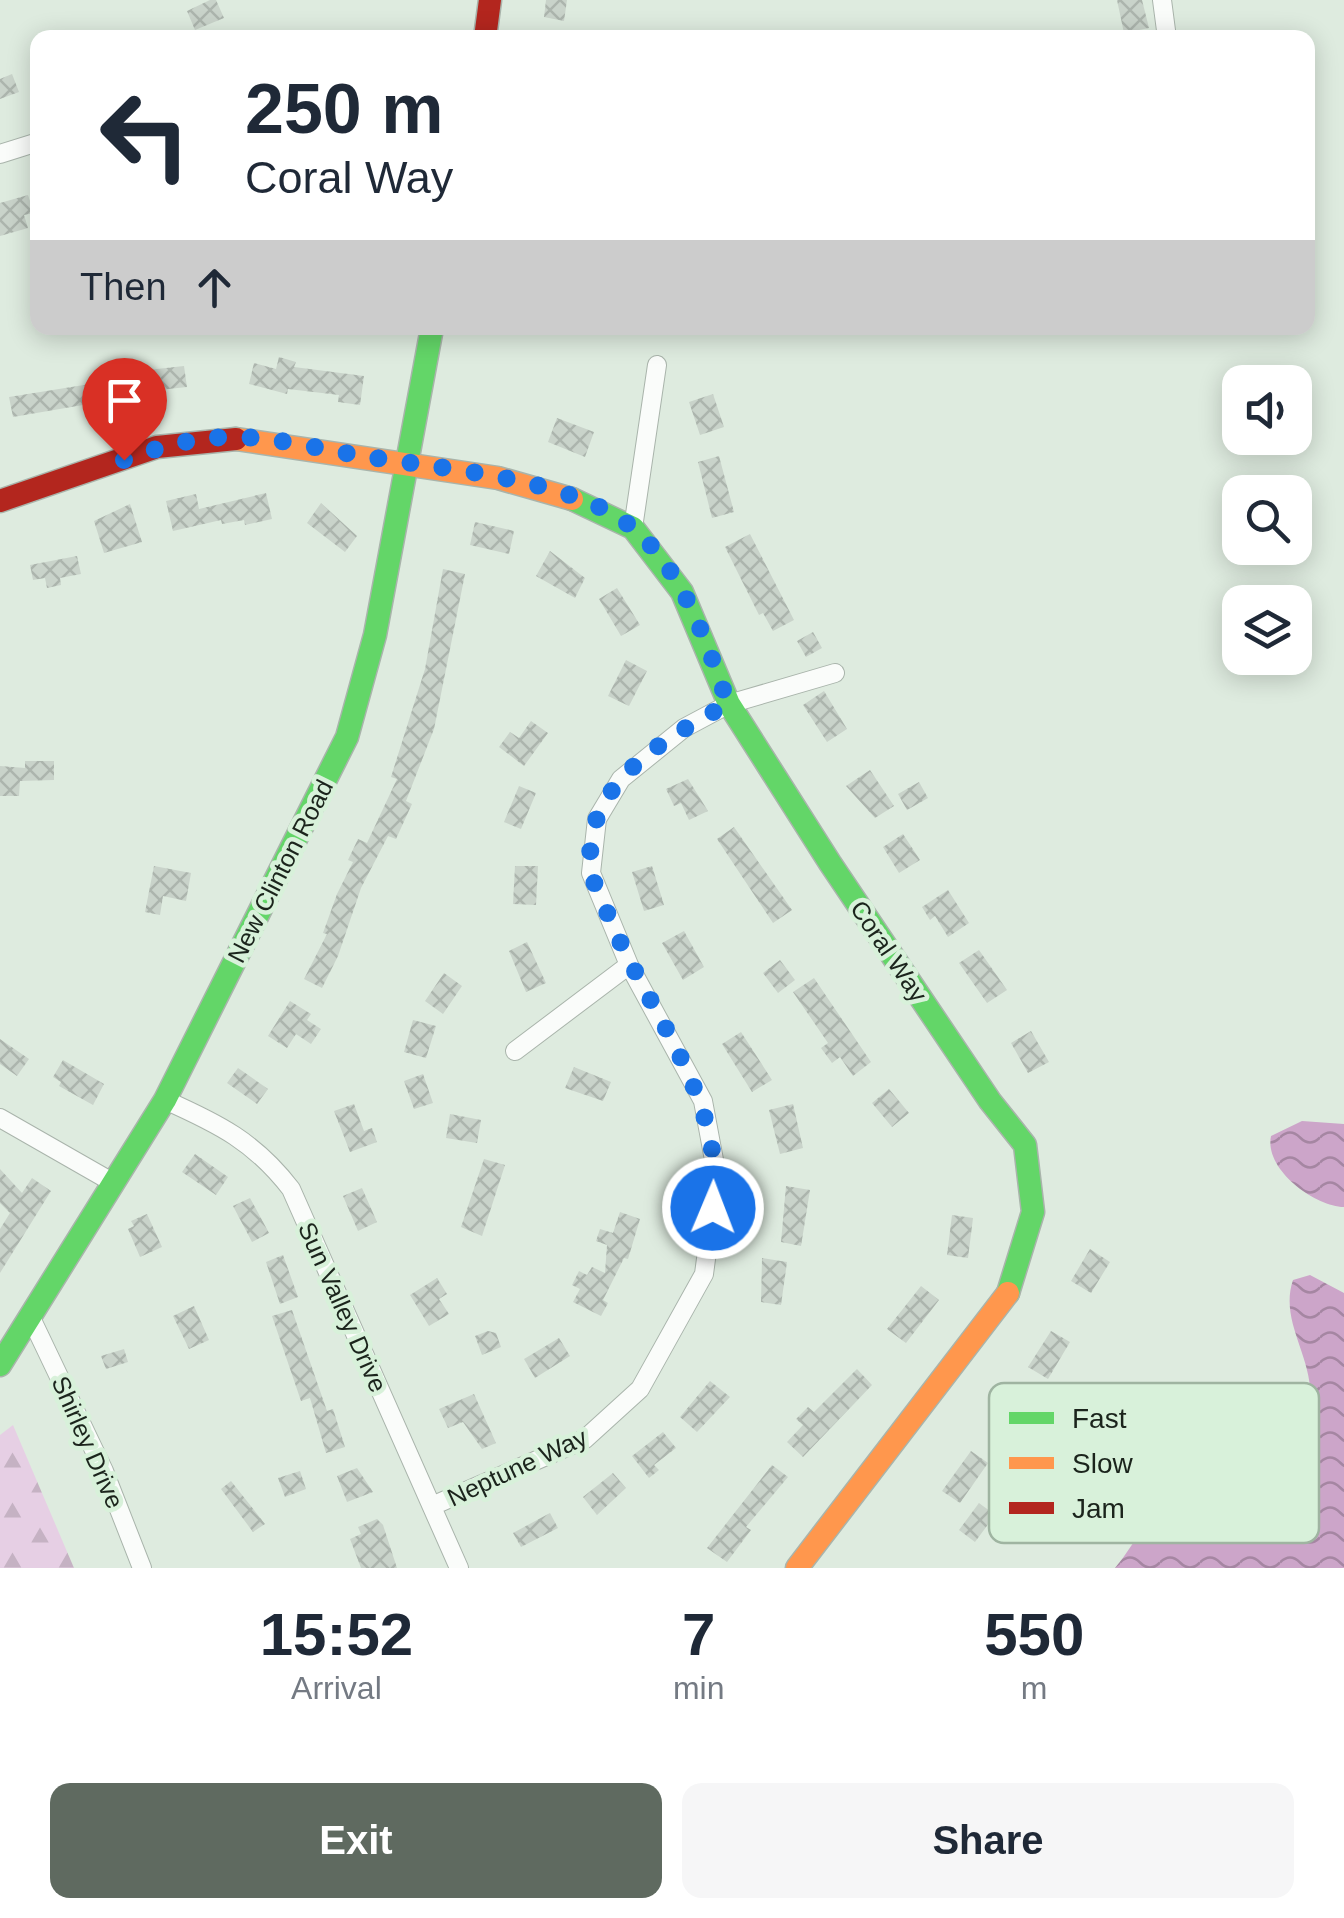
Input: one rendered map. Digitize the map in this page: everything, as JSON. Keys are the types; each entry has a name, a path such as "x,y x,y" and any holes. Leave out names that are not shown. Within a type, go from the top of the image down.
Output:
{"street":[{"path":"486,30 490,0"},
{"path":"1162,0 1166,30"},
{"path":"0,154 30,145"},
{"name":"New Clinton Road","path":"0,1365 165,1100 347,737 375,635 431,335"},
{"path":"633,528 658,365"},
{"name":"Coral Way","path":"0,501 184,441 253,438 555,491 633,528 682,592 728,704 840,879 990,1101 1025,1145 1033,1212 1007,1296 797,1568"},
{"name":"Neptune Way","path":"432,1506 585,1440 640,1389 704,1274 717,1176 702,1102 629,965 591,873 597,819 608,797 636,762 684,728 728,704 836,673"},
{"path":"515,1051 629,965"},
{"name":"Sun Valley Drive","path":"165,1100 216,1122 265,1156 291,1190 459,1568"},
{"path":"0,1118 112,1182"},
{"name":"Shirley Drive","path":"30,1318 104,1470 142,1568"}],"green space":[{"path":"13,1425 74,1568 0,1568 0,1435"}],"water":[{"path":"1302,1121 1344,1124 1344,1207 1306,1193 1275,1161 1271,1136"},
{"path":"1310,1275 1344,1293 1344,1568 1115,1568 1133,1543 1319,1543 1319,1383 1309,1383 1294,1328 1290,1312 1293,1280"}],"building":[{"path":"216,0 224,18 195,30 187,11"},
{"path":"546,0 567,0 564,21 544,17"},
{"path":"1117,0 1142,0 1149,28 1123,30"},
{"path":"12,74 19,92 0,99 0,79"},
{"path":"28,195 30,214 24,215 28,228 0,236 0,203"},
{"path":"279,357 296,362 294,367 364,376 360,405 338,402 339,395 288,389 287,394 249,384 254,363 276,369"},
{"path":"184,366 187,387 150,391 148,370"},
{"path":"115,380 118,399 13,417 9,397"},
{"path":"713,394 724,427 700,435 689,402"},
{"path":"557,418 594,432 585,457 548,442"},
{"path":"719,456 734,512 712,518 698,462"},
{"path":"266,493 272,519 245,525 244,520 222,524 221,520 173,531 166,501 196,494 199,509"},
{"path":"321,503 357,536 345,552 307,523"},
{"path":"130,504 142,542 104,553 94,521"},
{"path":"475,522 514,531 509,554 470,545"},
{"path":"750,534 794,620 773,631 763,613 759,615 725,547"},
{"path":"550,551 585,578 575,598 536,576"},
{"path":"77,556 81,574 60,578 61,585 47,588 45,578 33,580 30,565"},
{"path":"443,569 465,574 434,729 406,801 412,804 396,839 388,836 361,888 338,956 322,988 304,979 327,934 323,933 337,894 353,862 348,860 358,839 367,843 397,779 391,777 425,669"},
{"path":"617,588 640,625 621,636 599,599"},
{"path":"813,632 822,648 806,657 797,641"},
{"path":"626,660 647,671 629,706 608,696"},
{"path":"824,691 847,729 827,742 803,705"},
{"path":"531,721 548,733 524,766 499,747 510,732 519,738"},
{"path":"25,761 54,761 54,780 20,781 19,796 0,796 0,766 25,768"},
{"path":"870,770 894,806 875,818 846,786"},
{"path":"688,779 708,811 689,820 681,803 674,806 666,789"},
{"path":"919,782 928,798 907,810 898,794"},
{"path":"519,786 536,793 521,829 504,822"},
{"path":"734,827 792,910 773,923 717,839"},
{"path":"903,834 920,860 899,873 883,847"},
{"path":"154,866 191,873 186,901 163,896 160,915 145,912"},
{"path":"515,866 538,866 536,905 513,904"},
{"path":"652,866 664,905 644,911 632,872"},
{"path":"948,890 969,923 948,937 935,916 930,920 922,907"},
{"path":"684,931 704,967 683,980 662,943"},
{"path":"527,942 546,983 526,992 509,951"},
{"path":"979,950 1007,990 987,1003 959,963"},
{"path":"780,960 795,980 778,993 763,973"},
{"path":"444,973 462,986 443,1014 425,1001"},
{"path":"814,978 871,1062 853,1076 840,1057 832,1063 821,1048 828,1043 793,992"},
{"path":"290,1001 311,1014 307,1020 321,1029 311,1044 296,1034 287,1048 268,1036"},
{"path":"413,1020 436,1026 426,1058 404,1052"},
{"path":"1031,1031 1049,1062 1028,1073 1011,1043"},
{"path":"741,1032 772,1080 752,1092 722,1044"},
{"path":"0,1039 29,1059 17,1076 0,1064"},
{"path":"63,1060 104,1084 93,1105 59,1086 61,1082 53,1077"},
{"path":"574,1067 611,1082 603,1101 565,1088"},
{"path":"238,1068 268,1089 257,1104 227,1083"},
{"path":"423,1074 433,1103 414,1109 404,1081"},
{"path":"889,1089 909,1113 892,1127 872,1103"},
{"path":"354,1104 364,1131 372,1128 377,1142 350,1152 334,1111"},
{"path":"793,1104 803,1148 780,1154 769,1110"},
{"path":"450,1114 481,1120 477,1143 446,1138"},
{"path":"195,1154 228,1177 216,1195 182,1172"},
{"path":"484,1159 505,1165 482,1236 461,1227"},
{"path":"0,1169 22,1193 32,1178 51,1191 0,1273 0,1229 10,1213 0,1203"},
{"path":"786,1186 810,1190 801,1246 781,1242"},
{"path":"362,1188 377,1222 358,1231 343,1196"},
{"path":"250,1198 269,1233 252,1242 233,1206"},
{"path":"620,1212 640,1219 628,1259 624,1258 603,1300 608,1303 601,1316 573,1302 580,1289 572,1285 579,1271 587,1275 592,1267 605,1273 607,1245 596,1241 600,1229 613,1233"},
{"path":"147,1214 162,1247 140,1257 128,1229 134,1226 131,1221"},
{"path":"952,1215 973,1218 968,1258 947,1255"},
{"path":"1090,1249 1110,1262 1091,1293 1071,1281"},
{"path":"283,1255 298,1297 280,1304 266,1262"},
{"path":"762,1258 787,1262 781,1305 761,1302"},
{"path":"437,1278 447,1294 439,1299 449,1314 429,1326 410,1295"},
{"path":"921,1286 939,1300 906,1343 887,1329"},
{"path":"194,1306 209,1340 189,1349 173,1316"},
{"path":"292,1310 327,1411 333,1409 345,1447 326,1453 310,1398 301,1401 272,1316"},
{"path":"488,1331 496,1333 501,1347 482,1355 475,1336"},
{"path":"1051,1331 1070,1342 1048,1379 1028,1367"},
{"path":"559,1338 570,1356 535,1378 524,1359"},
{"path":"124,1349 128,1362 106,1369 101,1356"},
{"path":"857,1369 872,1385 803,1457 787,1442 803,1425 796,1419 808,1407 814,1412"},
{"path":"710,1381 730,1397 697,1432 680,1417"},
{"path":"474,1394 496,1443 482,1449 463,1422 448,1428 439,1409"},
{"path":"663,1432 676,1448 654,1465 659,1470 649,1478 632,1456"},
{"path":"971,1451 988,1463 960,1503 942,1491"},
{"path":"772,1465 788,1477 746,1527 751,1530 727,1562 707,1548"},
{"path":"357,1468 373,1492 347,1502 337,1476"},
{"path":"300,1471 306,1489 285,1497 278,1478"},
{"path":"613,1473 626,1488 597,1515 583,1497"},
{"path":"231,1481 265,1524 253,1532 221,1489"},
{"path":"979,1503 989,1510 989,1523 975,1542 959,1530"},
{"path":"550,1513 558,1528 521,1547 513,1533"},
{"path":"377,1519 383,1525 397,1568 361,1568 350,1539 361,1534 358,1527"}],"traffic: fast":[{"path":"0,1365 165,1100 347,737 375,635 431,335"},
{"path":"572,499 633,528 682,592 729,704 830,863 990,1101 1025,1145 1033,1212 1008,1293"}],"traffic: slow":[{"path":"236,439 498,478 572,499"},
{"path":"797,1568 1008,1293"}],"traffic: jam":[{"path":"486,30 490,0"},
{"path":"0,501 157,447 236,439"}],"route":[{"path":"124,460 184,441 253,438 498,478 555,491 618,517 655,551 682,592 728,704 660,744 621,778 597,819 590,853 591,873 629,965 702,1102 717,1176 713,1208"}]}
